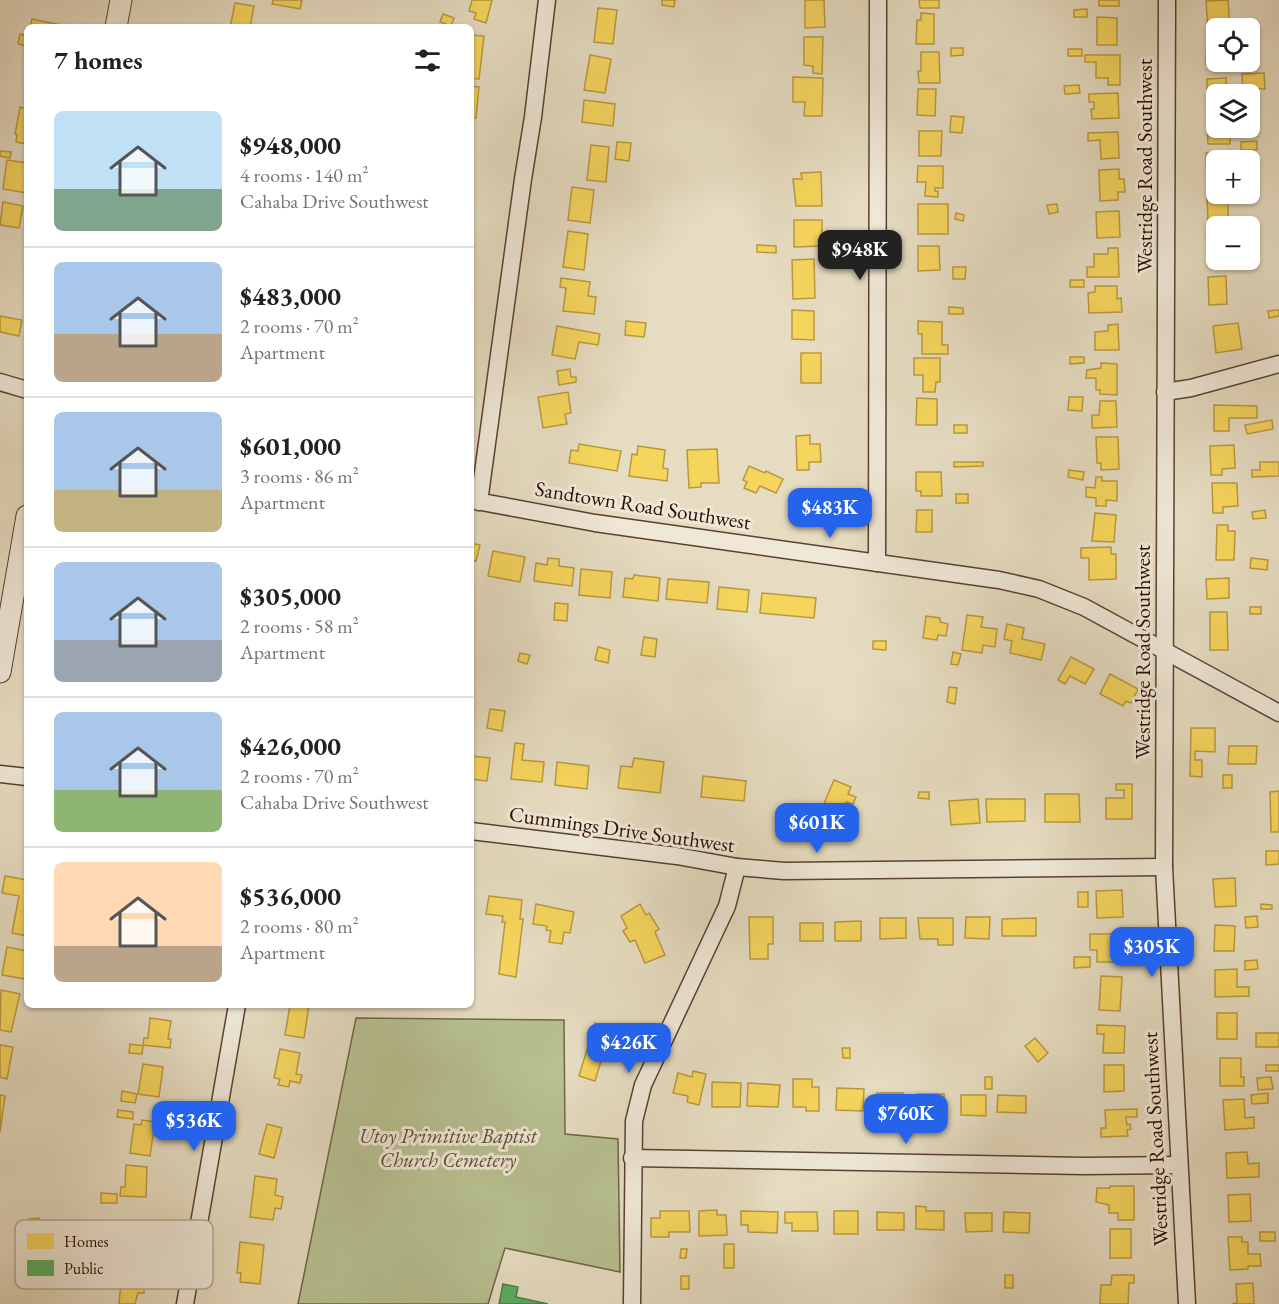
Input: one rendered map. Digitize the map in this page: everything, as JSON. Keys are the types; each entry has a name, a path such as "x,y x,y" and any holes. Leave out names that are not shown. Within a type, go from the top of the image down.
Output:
{"street":[{"path":"117,24 121,0"},
{"path":"475,500 533,117 547,0"},
{"path":"877,563 878,0"},
{"name":"Westridge Road Southwest","path":"1167,0 1164,867 1186,1304"},
{"path":"1165,392 1191,388 1279,364"},
{"path":"0,382 24,389"},
{"name":"Sandtown Road Southwest","path":"475,500 595,523 999,580 1039,589 1084,607 1279,712"},
{"path":"0,672 24,533"},
{"path":"0,774 24,777"},
{"name":"Cummings Drive Southwest","path":"474,831 677,856 736,867 784,871 1164,867"},
{"path":"632,1304 634,1121 643,1084 727,906 736,867"},
{"path":"200,1220 236,1008"},
{"path":"632,1158 1084,1166 1179,1165"},
{"path":"185,1304 188,1289"}],"green space":[{"name":"Utoy Primitive Baptist Church Cemetery","path":"356,1018 564,1020 565,1134 618,1139 620,1272 505,1248 488,1304 298,1304"}],"building: Homes":[{"path":"273,0 302,0 300,9 272,4"},
{"path":"472,0 492,0 486,23 474,19 476,13 469,11"},
{"path":"662,0 675,0 674,7 662,5"},
{"path":"805,0 824,0 825,27 805,28"},
{"path":"919,0 939,0 939,8 920,8"},
{"path":"1099,0 1119,0 1119,6 1099,6"},
{"path":"1228,0 1229,18 1207,18 1206,1"},
{"path":"235,3 254,6 251,24 231,24"},
{"path":"598,8 617,10 613,44 594,42"},
{"path":"1087,9 1087,17 1074,17 1074,10"},
{"path":"921,13 934,14 934,44 916,44 917,20 921,20"},
{"path":"443,14 454,18 452,24 440,22"},
{"path":"1097,17 1117,18 1117,45 1097,45"},
{"path":"32,19 56,24 31,24"},
{"path":"20,34 24,35 24,45 18,44"},
{"path":"474,35 484,36 479,79 474,78"},
{"path":"804,37 823,37 822,74 813,73 813,66 804,65"},
{"path":"951,48 963,48 963,55 951,56"},
{"path":"1068,49 1082,49 1082,56 1068,56"},
{"path":"921,52 939,52 940,83 919,83"},
{"path":"590,55 611,59 605,93 584,90"},
{"path":"1085,55 1120,55 1120,85 1108,85 1108,78 1096,78 1096,62 1085,62"},
{"path":"1264,73 1265,89 1260,89 1260,84 1243,84 1242,74"},
{"path":"793,77 823,78 822,116 804,116 805,102 793,102"},
{"path":"1226,78 1226,84 1207,84 1207,79"},
{"path":"1079,85 1080,93 1065,94 1064,86"},
{"path":"474,86 479,87 476,118 474,118"},
{"path":"918,89 936,89 935,116 917,115"},
{"path":"1118,93 1119,118 1092,119 1091,109 1094,109 1094,102 1089,102 1089,94"},
{"path":"584,100 615,104 613,126 582,122"},
{"path":"20,107 24,108 24,143 16,142 17,135 15,134"},
{"path":"951,116 964,117 962,133 950,132"},
{"path":"919,131 942,131 941,156 919,156"},
{"path":"1118,132 1119,158 1101,159 1100,140 1088,141 1088,133"},
{"path":"1208,138 1230,138 1230,144 1208,144"},
{"path":"1257,141 1257,150 1241,150 1241,142"},
{"path":"617,142 631,143 629,161 615,159"},
{"path":"591,145 609,147 606,182 587,180"},
{"path":"0,151 11,152 10,158 0,156"},
{"path":"7,160 24,163 24,192 3,189"},
{"path":"918,166 943,166 943,188 935,188 935,191 938,191 938,197 925,196 926,182 917,182"},
{"path":"1119,169 1119,179 1124,179 1125,192 1118,192 1118,200 1100,201 1099,170"},
{"path":"821,172 822,206 796,206 793,179 802,179 801,173"},
{"path":"572,187 594,190 590,223 568,220"},
{"path":"3,202 23,206 19,228 0,225"},
{"path":"918,204 948,204 948,234 918,234"},
{"path":"1057,204 1058,212 1049,214 1047,205"},
{"path":"1207,204 1228,204 1228,216 1208,216"},
{"path":"1119,211 1120,237 1097,238 1096,212"},
{"path":"956,213 964,215 963,221 955,219"},
{"path":"794,220 822,220 822,246 794,247"},
{"path":"568,231 588,234 584,270 563,267"},
{"path":"757,245 776,246 776,253 757,252"},
{"path":"918,246 939,246 940,270 918,271"},
{"path":"1108,248 1118,248 1119,277 1087,277 1087,267 1094,267 1094,254 1108,254"},
{"path":"814,259 815,298 793,299 792,260"},
{"path":"953,267 966,267 965,279 953,279"},
{"path":"1226,276 1227,304 1209,305 1208,277"},
{"path":"561,278 590,282 588,296 596,297 594,314 563,311 566,288 560,287"},
{"path":"1070,280 1084,280 1084,287 1070,287"},
{"path":"1095,286 1117,286 1117,299 1121,298 1122,312 1089,313 1088,293 1095,292"},
{"path":"949,307 963,308 963,314 949,314"},
{"path":"792,310 814,311 814,340 792,339"},
{"path":"1279,310 1279,316 1269,318 1268,311"},
{"path":"0,316 22,320 19,336 0,332"},
{"path":"626,321 646,323 644,337 625,335"},
{"path":"918,321 942,322 942,345 948,345 948,354 922,354 922,334 918,334"},
{"path":"1238,323 1242,349 1216,353 1213,326"},
{"path":"1118,324 1119,350 1095,350 1095,332 1108,331 1108,325"},
{"path":"557,326 600,334 598,345 579,342 575,359 552,355"},
{"path":"801,353 821,353 821,383 801,383"},
{"path":"1070,357 1084,357 1084,363 1070,364"},
{"path":"914,358 940,358 940,382 936,382 935,392 923,392 923,375 914,375"},
{"path":"1101,363 1117,364 1117,395 1100,394 1100,390 1096,390 1096,378 1086,378 1087,370 1101,368"},
{"path":"570,369 571,377 576,377 576,382 559,385 557,371"},
{"path":"568,392 571,413 565,414 567,424 543,428 538,397"},
{"path":"1069,397 1083,397 1082,411 1068,410"},
{"path":"917,398 937,399 937,425 916,425"},
{"path":"1100,401 1116,401 1117,427 1092,428 1092,415 1099,415"},
{"path":"1214,405 1257,406 1257,418 1229,418 1229,431 1214,431"},
{"path":"1272,420 1273,429 1247,434 1245,425"},
{"path":"954,425 967,425 967,433 954,433"},
{"path":"810,435 810,444 820,444 821,462 809,462 809,470 797,470 796,436"},
{"path":"1096,437 1118,437 1119,469 1101,470 1101,463 1097,463"},
{"path":"579,444 621,451 617,471 569,463 571,450 578,451"},
{"path":"1234,445 1235,468 1222,469 1222,475 1211,475 1210,446"},
{"path":"638,446 665,450 663,468 668,469 667,481 629,476 632,454 637,455"},
{"path":"717,449 719,483 701,483 701,487 689,488 687,450"},
{"path":"954,462 983,462 983,466 954,467"},
{"path":"1260,462 1279,462 1279,476 1252,477 1252,470 1260,470"},
{"path":"749,466 783,479 776,493 760,486 756,493 744,488 747,482 743,480"},
{"path":"1069,470 1084,472 1083,480 1068,477"},
{"path":"916,472 941,472 942,496 921,496 921,491 916,491"},
{"path":"1096,477 1102,477 1102,481 1117,481 1117,501 1106,500 1106,506 1096,506 1096,498 1086,497 1086,487 1095,488"},
{"path":"1212,483 1237,483 1238,506 1223,507 1223,513 1213,513"},
{"path":"956,494 968,494 968,503 956,503"},
{"path":"917,510 932,510 932,532 916,532"},
{"path":"1265,510 1266,518 1253,519 1252,512"},
{"path":"1095,513 1116,515 1114,542 1092,541"},
{"path":"1217,525 1228,525 1228,531 1235,531 1234,560 1216,560"},
{"path":"474,544 480,545 476,561 474,561"},
{"path":"1111,547 1111,554 1116,554 1116,579 1089,580 1089,558 1081,558 1081,548"},
{"path":"493,551 525,557 520,582 488,576"},
{"path":"548,558 559,559 559,566 574,568 572,586 534,581 536,563 547,565"},
{"path":"1251,558 1268,560 1267,570 1250,568"},
{"path":"581,569 612,572 610,598 579,595"},
{"path":"634,575 660,578 658,601 623,597 625,578 633,579"},
{"path":"1229,578 1229,598 1207,599 1206,579"},
{"path":"668,579 709,582 707,603 666,599"},
{"path":"719,587 749,590 747,612 717,609"},
{"path":"762,593 816,598 814,618 760,613"},
{"path":"555,603 568,604 567,621 554,620"},
{"path":"1250,607 1261,607 1261,614 1250,614"},
{"path":"1210,612 1227,612 1228,650 1210,650"},
{"path":"967,615 983,617 981,627 997,629 995,647 983,645 982,653 962,650"},
{"path":"926,616 940,618 940,622 948,624 946,636 938,635 937,640 923,638"},
{"path":"1007,624 1024,628 1022,639 1045,644 1041,660 1010,653 1012,641 1004,639"},
{"path":"644,637 657,639 655,657 641,655"},
{"path":"873,641 886,641 886,650 873,649"},
{"path":"598,647 610,650 608,663 595,660"},
{"path":"953,652 961,654 958,665 951,664"},
{"path":"520,653 530,655 527,664 518,661"},
{"path":"1071,657 1094,669 1085,684 1070,676 1065,684 1058,680"},
{"path":"1110,674 1138,689 1131,703 1126,701 1123,706 1100,694"},
{"path":"949,687 957,688 955,704 947,702"},
{"path":"490,709 505,711 502,731 487,728"},
{"path":"1191,728 1215,728 1215,752 1195,751 1195,760 1202,760 1202,777 1190,776"},
{"path":"515,743 524,744 522,760 544,762 542,782 511,779"},
{"path":"1229,746 1257,746 1256,764 1228,764"},
{"path":"474,756 490,758 487,781 474,779"},
{"path":"634,758 664,762 660,793 618,788 621,766 632,767"},
{"path":"557,762 589,766 587,789 555,785"},
{"path":"1223,775 1232,775 1232,788 1223,788"},
{"path":"703,776 746,781 744,801 701,797"},
{"path":"834,780 851,787 848,794 856,797 853,804 846,802 841,813 823,806"},
{"path":"1116,784 1132,784 1132,819 1106,819 1106,798 1124,798 1124,790 1116,790"},
{"path":"1279,791 1279,832 1271,832 1270,792"},
{"path":"919,792 929,792 929,799 918,798"},
{"path":"1045,794 1079,794 1080,822 1045,822"},
{"path":"978,799 980,823 951,825 949,801"},
{"path":"986,799 1025,799 1025,821 987,822"},
{"path":"1266,851 1279,851 1279,864 1266,865"},
{"path":"5,876 24,879 24,935 12,933 19,896 2,893"},
{"path":"1235,878 1236,906 1215,907 1213,879"},
{"path":"1122,890 1123,917 1097,918 1096,891"},
{"path":"1078,892 1088,892 1088,907 1078,907"},
{"path":"489,896 522,900 520,919 523,919 516,977 499,974 505,922 502,922 503,916 486,914"},
{"path":"536,904 574,912 570,933 564,932 562,944 549,942 551,931 546,930 547,926 533,924"},
{"path":"640,904 646,915 649,913 659,929 655,932 665,955 645,963 635,940 630,942 623,931 627,928 621,916"},
{"path":"1261,904 1272,905 1272,909 1261,909"},
{"path":"1257,916 1258,927 1246,928 1245,917"},
{"path":"749,917 773,917 773,944 768,944 768,959 750,959"},
{"path":"966,917 990,917 989,939 965,938"},
{"path":"880,918 906,918 906,938 880,939"},
{"path":"918,918 953,918 953,945 938,945 938,939 920,939"},
{"path":"1036,918 1036,936 1002,936 1002,919"},
{"path":"861,921 861,941 835,941 835,922"},
{"path":"800,923 823,923 823,941 800,941"},
{"path":"1215,925 1235,926 1234,951 1214,951"},
{"path":"1090,934 1118,934 1118,962 1097,962 1097,950 1090,950"},
{"path":"7,947 24,950 24,979 2,975"},
{"path":"1074,957 1090,957 1090,967 1074,968"},
{"path":"1257,960 1258,969 1245,970 1245,961"},
{"path":"1237,969 1237,987 1249,987 1249,996 1215,997 1215,970"},
{"path":"1101,976 1122,977 1120,1011 1099,1010"},
{"path":"1,990 20,994 11,1032 0,1030"},
{"path":"290,1008 309,1008 304,1038 285,1035"},
{"path":"1217,1013 1237,1013 1237,1039 1217,1039"},
{"path":"150,1018 171,1021 168,1039 171,1039 170,1048 143,1045 144,1038 148,1038"},
{"path":"595,1023 611,1028 595,1081 579,1076"},
{"path":"1097,1025 1125,1026 1124,1053 1103,1053 1104,1034 1097,1034"},
{"path":"1256,1033 1279,1033 1279,1047 1256,1047"},
{"path":"1035,1038 1048,1053 1038,1062 1025,1046"},
{"path":"130,1044 143,1046 142,1054 129,1053"},
{"path":"0,1045 13,1047 7,1079 0,1077"},
{"path":"842,1048 850,1048 850,1058 843,1058"},
{"path":"280,1049 300,1053 296,1074 302,1075 300,1083 290,1081 289,1087 278,1085 280,1079 274,1078"},
{"path":"1220,1058 1241,1058 1241,1077 1244,1077 1244,1086 1220,1086"},
{"path":"143,1064 163,1067 159,1097 138,1094"},
{"path":"1104,1065 1124,1065 1124,1091 1104,1092"},
{"path":"1266,1065 1279,1065 1279,1071 1266,1071"},
{"path":"693,1071 706,1074 699,1105 687,1102 688,1096 673,1093 678,1073 692,1077"},
{"path":"985,1077 992,1077 992,1089 985,1089"},
{"path":"1271,1077 1273,1089 1258,1090 1257,1078"},
{"path":"793,1079 812,1079 812,1087 819,1087 819,1111 806,1111 806,1107 793,1107"},
{"path":"712,1082 741,1083 740,1107 712,1107"},
{"path":"748,1083 780,1085 778,1107 747,1106"},
{"path":"837,1088 864,1089 863,1111 836,1110"},
{"path":"122,1091 137,1094 135,1103 121,1101"},
{"path":"877,1093 903,1093 902,1114 877,1113"},
{"path":"1268,1093 1268,1103 1252,1104 1251,1095"},
{"path":"917,1094 944,1094 944,1114 917,1114"},
{"path":"0,1095 5,1096 0,1132"},
{"path":"961,1095 986,1095 986,1116 961,1115"},
{"path":"998,1095 1026,1096 1026,1113 997,1112"},
{"path":"1244,1099 1245,1118 1254,1117 1254,1128 1225,1130 1223,1100"},
{"path":"1137,1109 1137,1117 1126,1117 1127,1125 1130,1124 1131,1129 1127,1130 1128,1136 1101,1137 1101,1128 1106,1128 1105,1110"},
{"path":"118,1110 133,1112 133,1119 117,1117"},
{"path":"142,1120 155,1122 150,1156 130,1153 134,1124 141,1125"},
{"path":"267,1124 282,1128 274,1158 259,1154"},
{"path":"1247,1152 1248,1164 1259,1163 1259,1177 1227,1178 1226,1153"},
{"path":"126,1165 147,1167 146,1197 120,1196 121,1187 125,1187"},
{"path":"255,1176 277,1179 275,1195 283,1197 281,1209 275,1208 273,1220 250,1217"},
{"path":"1110,1186 1134,1186 1134,1220 1118,1220 1118,1213 1109,1213 1109,1205 1096,1202 1097,1188 1110,1188"},
{"path":"101,1193 117,1194 117,1203 101,1203"},
{"path":"1250,1194 1251,1221 1229,1222 1228,1195"},
{"path":"916,1206 926,1207 926,1211 944,1211 944,1230 916,1229"},
{"path":"717,1210 717,1215 726,1215 727,1235 699,1236 699,1211"},
{"path":"660,1211 689,1211 690,1232 669,1232 669,1237 651,1237 651,1218 660,1218"},
{"path":"741,1211 778,1212 777,1233 748,1232 748,1225 741,1225"},
{"path":"834,1211 858,1211 858,1234 834,1234"},
{"path":"785,1212 817,1212 818,1231 792,1231 792,1223 785,1223"},
{"path":"877,1212 904,1213 904,1230 877,1230"},
{"path":"1004,1212 1030,1213 1029,1233 1003,1232"},
{"path":"965,1213 992,1213 992,1231 966,1232"},
{"path":"1110,1229 1131,1229 1131,1258 1110,1258"},
{"path":"1260,1232 1275,1232 1275,1241 1260,1241"},
{"path":"1228,1237 1242,1237 1242,1242 1248,1242 1248,1254 1260,1254 1261,1266 1230,1270"},
{"path":"240,1242 264,1245 260,1284 240,1282 241,1273 237,1273"},
{"path":"724,1244 734,1244 734,1268 724,1268"},
{"path":"681,1249 687,1249 686,1258 680,1258"},
{"path":"1005,1275 1013,1275 1013,1288 1005,1288"},
{"path":"1112,1275 1134,1275 1134,1283 1129,1283 1128,1304 1100,1304 1101,1285 1111,1285"},
{"path":"681,1276 689,1276 689,1289 681,1289"},
{"path":"1253,1283 1254,1304 1232,1304 1237,1303 1236,1284"},
{"path":"120,1289 144,1289 144,1293 138,1293 135,1304 119,1304"}],"building: Public":[{"path":"503,1284 518,1287 516,1297 548,1304 499,1304"}]}
